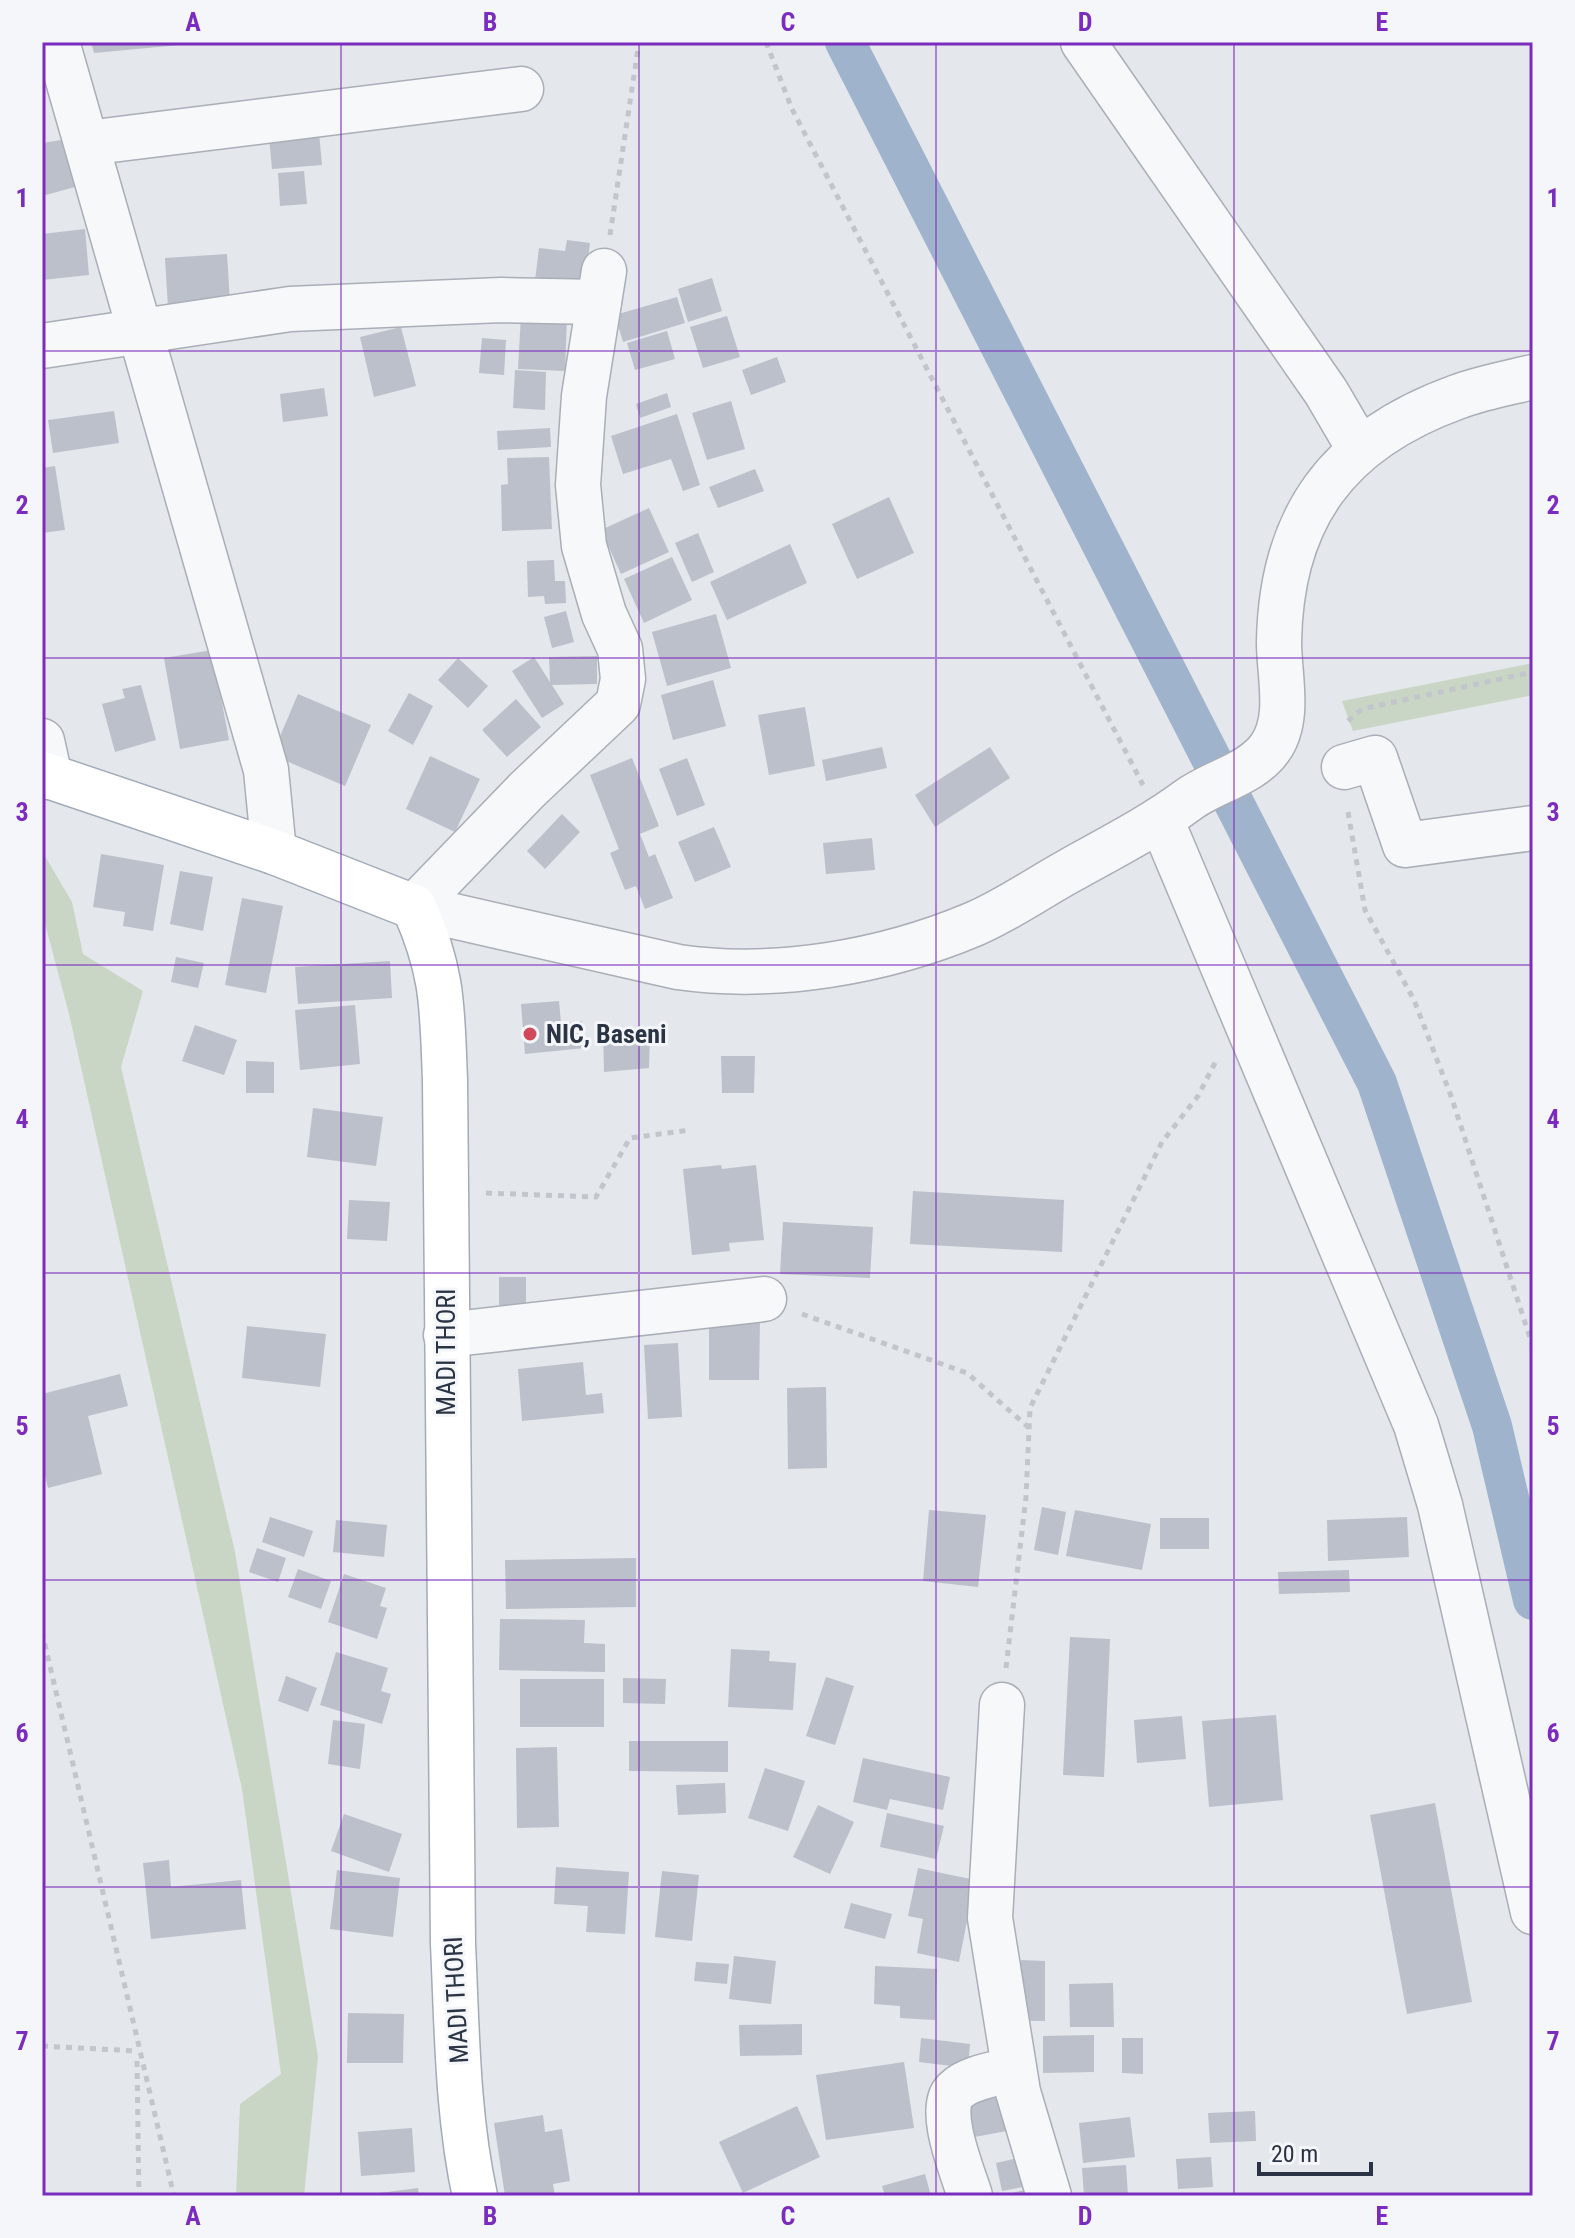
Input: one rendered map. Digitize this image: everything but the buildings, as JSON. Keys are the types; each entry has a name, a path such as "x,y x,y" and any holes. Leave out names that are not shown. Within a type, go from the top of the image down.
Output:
{"main road":[{"path":"45,764 414,907"},
{"name":"MADI THORI","path":"414,907 433,950 441,984 453,1944 458,2059 475,2196"}],"street":[{"path":"57,42 266,770 274,852"},
{"path":"1083,42 1326,392 1360,450"},
{"path":"87,143 521,89"},
{"path":"42,346 290,309 501,300 602,287 584,396 578,485 584,546 604,614 620,649 623,679 618,704 527,790 414,907"},
{"path":"414,907 678,967 719,973 766,972 917,946 977,923 1176,810 1244,769 1269,750 1278,731 1282,711 1280,599 1290,552 1314,499 1360,450 1396,426 1456,397 1533,377"},
{"path":"1336,752 1375,758 1405,845 1533,828"},
{"path":"1176,810 1241,1009 1416,1425 1440,1505 1533,1912"},
{"path":"446,1335 764,1299"},
{"path":"1002,1705 990,1918 1014,2069 1049,2196"},
{"path":"970,2196 949,2129 947,2104 954,2091 962,2086 1014,2069"}],"path":[{"path":"602,287 639,42"},
{"path":"766,42 792,109 1176,810"},
{"path":"1533,672 1362,709 1336,752 1365,910 1414,1000 1451,1096 1533,1347"},
{"path":"1002,1705 1026,1497 1030,1408 1162,1142 1198,1096 1241,1009"},
{"path":"445,1192 596,1197 630,1138 690,1130"},
{"path":"764,1299 857,1337 967,1373 1029,1428"},
{"path":"42,1632 137,2049 174,2196"},
{"path":"42,2046 137,2049"},
{"path":"137,2049 139,2196"}],"green space":[{"path":"1533,663 1533,695 1353,731 1342,701"},
{"path":"42,851 72,902 83,954 143,991 121,1067 235,1552 318,2057 304,2196 236,2196 240,2104 281,2074 242,1789 70,1018 42,912"}],"waterway":[{"path":"845,42 1377,1083 1492,1426 1533,1600"}],"place":[{"name":"NIC, Baseni","path":"530,1034"}]}
